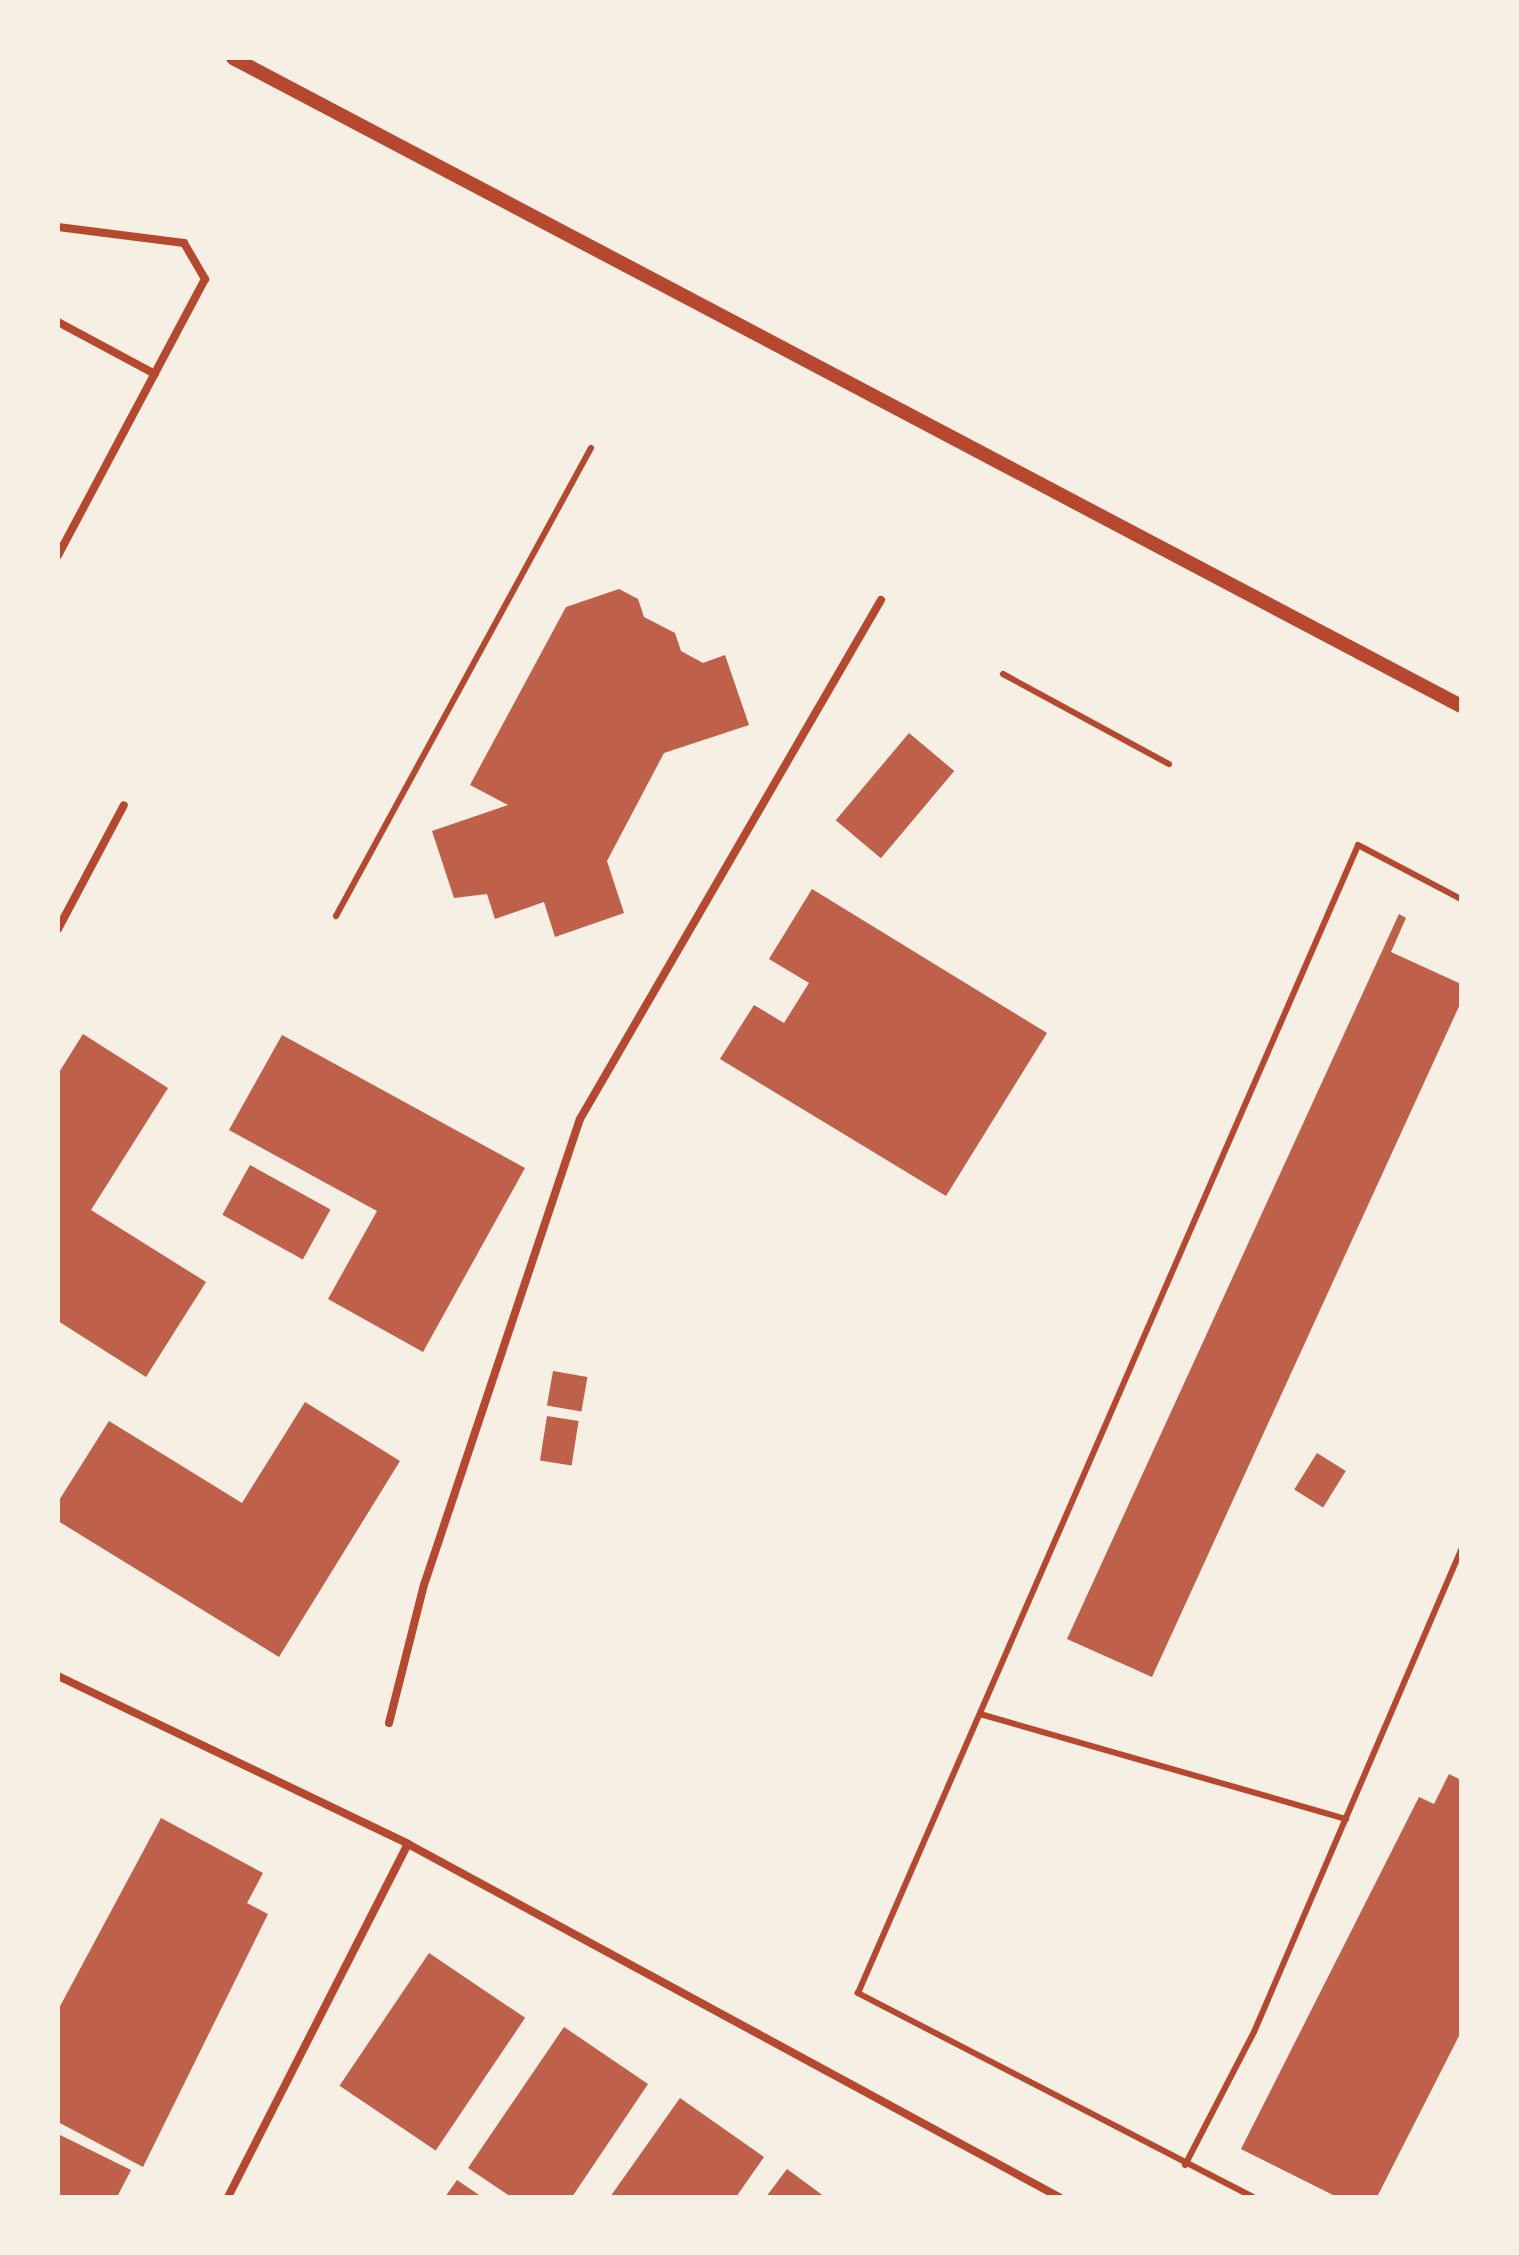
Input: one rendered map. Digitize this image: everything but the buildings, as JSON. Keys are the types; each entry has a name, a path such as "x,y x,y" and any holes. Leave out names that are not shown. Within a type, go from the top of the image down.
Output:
{"street":[{"path":"233,58 1461,706"},
{"path":"58,227 184,243 205,279 58,556"},
{"path":"58,322 155,374"},
{"path":"389,1723 424,1585 580,1119 881,600"},
{"path":"58,929 124,805"},
{"path":"58,1676 408,1844 1059,2197"},
{"path":"228,2197 408,1844"}],"lane":[{"path":"336,916 591,448"},
{"path":"1003,674 1169,764"},
{"path":"1253,2197 1185,2165 858,1993 1358,845 1461,899"},
{"path":"1185,2165 1254,2032 1461,1550"},
{"path":"980,1714 1346,1819"}]}
